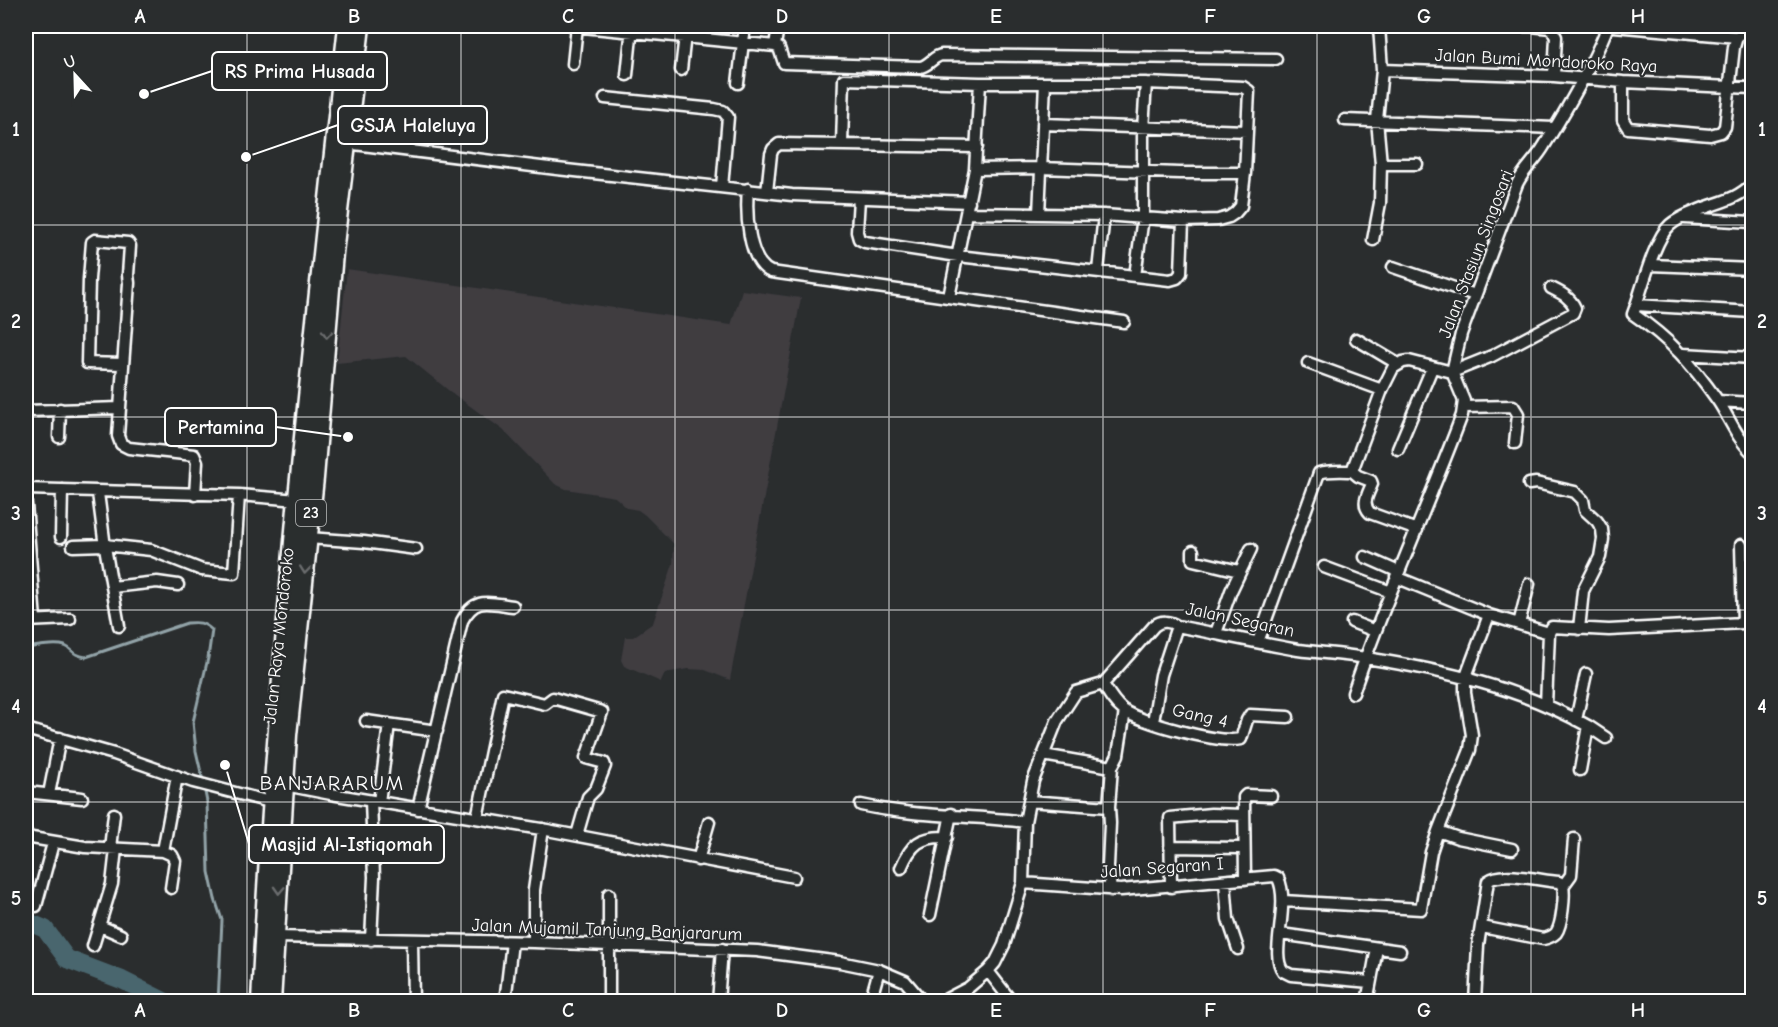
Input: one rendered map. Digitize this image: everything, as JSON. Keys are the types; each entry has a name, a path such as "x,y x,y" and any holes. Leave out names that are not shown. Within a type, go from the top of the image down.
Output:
{"highway":[{"name":"Jalan Raya Mondoroko","path":"272,1002 288,735 308,538 308,468 347,26"},
{"name":"Jalan Raya Mondoroko","path":"314,402 361,26"},
{"name":"Jalan Raya Mondoroko","path":"260,1002 270,802 298,500 308,468"}],"street":[{"path":"573,64 575,26 632,29 684,38 776,46"},
{"path":"681,70 686,26"},
{"path":"738,82 745,26"},
{"path":"778,26 776,46 782,61 787,64 923,67 935,57 942,55 1276,59"},
{"path":"1373,240 1380,203 1381,164 1377,120 1382,70 1379,26"},
{"path":"1443,26 1551,28 1556,37 1554,76"},
{"name":"Jalan Stasiun Singosari","path":"1452,372 1475,295 1517,184 1528,165 1543,148 1584,79 1608,26"},
{"path":"1614,26 1737,37"},
{"path":"1623,82 1623,120 1628,128 1718,134 1725,127 1734,87 1734,47 1737,37 1750,26"},
{"path":"627,75 632,29"},
{"path":"842,144 844,65"},
{"name":"Jalan Bumi Mondoroko Raya","path":"1382,70 1554,76 1623,82 1752,88"},
{"path":"346,143 767,192 1039,214 1104,215 1183,221 1218,220 1235,213 1241,206 1250,94 1245,88 1146,82 980,83 844,79"},
{"path":"1136,276 1143,218 1143,129 1146,82"},
{"path":"949,297 975,169 980,83"},
{"path":"1039,214 1045,83"},
{"path":"604,98 703,107 723,111 728,117 722,187"},
{"path":"1345,120 1554,128"},
{"path":"1043,124 1247,131"},
{"path":"767,192 771,154 779,144 977,147"},
{"path":"1381,164 1417,164"},
{"path":"975,169 1041,168 1245,173"},
{"path":"1752,184 1726,202 1681,218 1666,229 1650,265 1633,314 1654,328 1683,354 1752,452"},
{"path":"748,189 748,225 756,253 765,270 778,274 1124,322"},
{"path":"859,198 857,232 861,241 958,256 1170,280 1177,278 1181,273 1183,221"},
{"path":"1098,272 1104,215"},
{"path":"1681,218 1752,222"},
{"path":"123,364 87,363 90,264 94,240 128,243 130,246 123,364 118,436 123,446 194,455 197,462 195,495"},
{"path":"1650,265 1752,269"},
{"path":"1394,267 1475,295"},
{"path":"1352,471 1382,390 1393,368 1409,361 1452,372 1492,356 1570,315 1575,309 1572,301 1551,288"},
{"path":"1636,305 1752,312"},
{"path":"1356,339 1398,364"},
{"path":"1683,354 1752,358"},
{"path":"1308,363 1382,390"},
{"path":"1398,449 1432,368"},
{"path":"1353,693 1397,574 1417,530 1464,407 1463,397 1452,372"},
{"path":"1718,401 1752,403"},
{"path":"1464,407 1513,406 1518,414 1515,443"},
{"path":"26,411 120,408"},
{"path":"59,437 60,409"},
{"path":"1258,642 1317,476 1324,471 1352,471 1372,483 1365,503 1369,511 1417,530"},
{"path":"1529,484 1536,483 1575,492 1583,500 1585,510 1597,520 1602,529 1604,539 1600,557 1583,591 1579,629"},
{"path":"26,489 98,493 239,495 298,500"},
{"path":"61,537 62,490"},
{"path":"98,493 119,626"},
{"path":"73,546 105,545 151,550 202,570 234,573 239,495"},
{"path":"26,504 30,621 70,619"},
{"path":"308,538 416,549"},
{"path":"1546,705 1549,633 1552,627 1609,630 1743,623 1741,544"},
{"path":"1216,633 1239,571 1251,549"},
{"path":"1193,551 1193,560 1239,571"},
{"path":"1365,557 1397,574 1490,615 1549,633"},
{"path":"1324,567 1391,592"},
{"path":"112,587 157,582 178,585"},
{"path":"1519,624 1529,584"},
{"path":"418,809 459,629 465,614 477,604 513,606"},
{"path":"1370,982 1292,975 1283,971 1278,960 1283,901 1421,909 1431,852 1470,750 1472,735 1465,679 1490,615"},
{"name":"Jalan Segaran","path":"946,999 968,988 988,971 1004,945 1023,883 1025,822 1029,801 1042,755 1057,721 1074,695 1080,690 1103,684 1157,624 1169,622 1177,626 1258,642 1365,658 1465,679 1546,705 1588,726 1606,738"},
{"path":"1352,622 1375,631"},
{"path":"1153,722 1161,675 1177,626"},
{"path":"1576,720 1587,674"},
{"name":"Gang 4","path":"1103,684 1114,702 1125,711 1153,722 1199,735 1232,741 1241,739 1251,715 1288,717"},
{"path":"477,818 504,690 546,704 553,698 602,712 586,758 604,763 605,766 596,789 588,797 577,835"},
{"path":"1111,890 1108,866 1112,767 1118,755 1125,711"},
{"path":"366,721 436,731"},
{"path":"371,940 375,802 389,724"},
{"path":"1580,770 1588,726"},
{"path":"26,729 193,782 270,802"},
{"path":"49,795 60,738"},
{"path":"1042,755 1112,767"},
{"path":"163,851 177,777"},
{"path":"285,785 577,835 794,877"},
{"path":"26,792 82,798"},
{"path":"1245,879 1245,796 1271,796"},
{"path":"1029,801 1109,807"},
{"path":"861,805 900,813 951,814 1025,822"},
{"path":"93,946 112,884 114,814"},
{"path":"930,915 951,814"},
{"path":"1171,887 1169,820 1171,817 1211,814 1244,815"},
{"path":"698,860 709,822"},
{"path":"534,942 534,890 543,829"},
{"path":"1438,831 1467,840 1512,849"},
{"path":"901,868 910,850 916,844 934,836 947,837"},
{"path":"26,837 53,843 163,851 172,855 175,861 171,888"},
{"path":"1563,886 1571,875 1574,839"},
{"path":"36,906 53,843"},
{"path":"1170,847 1240,848"},
{"name":"Jalan Segaran I","path":"1023,883 1111,890 1171,887 1271,876 1278,878 1283,901"},
{"path":"1475,1002 1480,936 1486,885 1494,877 1518,877 1559,882 1563,886 1564,895 1559,929 1550,938 1480,936"},
{"path":"1225,881 1228,919 1238,950"},
{"path":"609,894 609,1002"},
{"path":"100,926 121,935"},
{"path":"1281,934 1400,951"},
{"name":"Jalan Mujamil Tanjung Banjararum","path":"276,937 534,942 722,949 815,958 879,970 905,981 923,1002"},
{"path":"412,941 413,1002"},
{"path":"505,1002 512,942"},
{"path":"1367,1002 1377,948"},
{"path":"718,1002 722,949"},
{"path":"870,1002 879,970"},
{"path":"988,971 1012,1002"}],"shaded area":[{"path":"347,269 731,325 742,290 801,298 730,680 705,670 688,669 665,673 661,682 624,666 621,660 625,637 633,637 653,623 673,564 674,544 645,515 638,510 627,508 615,497 566,489 555,484 503,430 406,356 337,363"}],"waterway":[{"path":"26,648 61,645 86,657 187,623 201,623 209,627 212,630 208,658 193,722 196,751 203,781"},
{"path":"204,787 207,802 209,872 222,920 218,1002"},
{"path":"26,921 45,929 67,959 122,980 166,1002"}],"place":[{"name":"RS Prima Husada","path":"144,94"},
{"name":"GSJA Haleluya","path":"246,157"},
{"name":"Pertamina","path":"348,437"},
{"name":"Masjid Al-Istiqomah","path":"225,765"}],"district":[{"name":"BANJARARUM","path":"332,783"}]}
